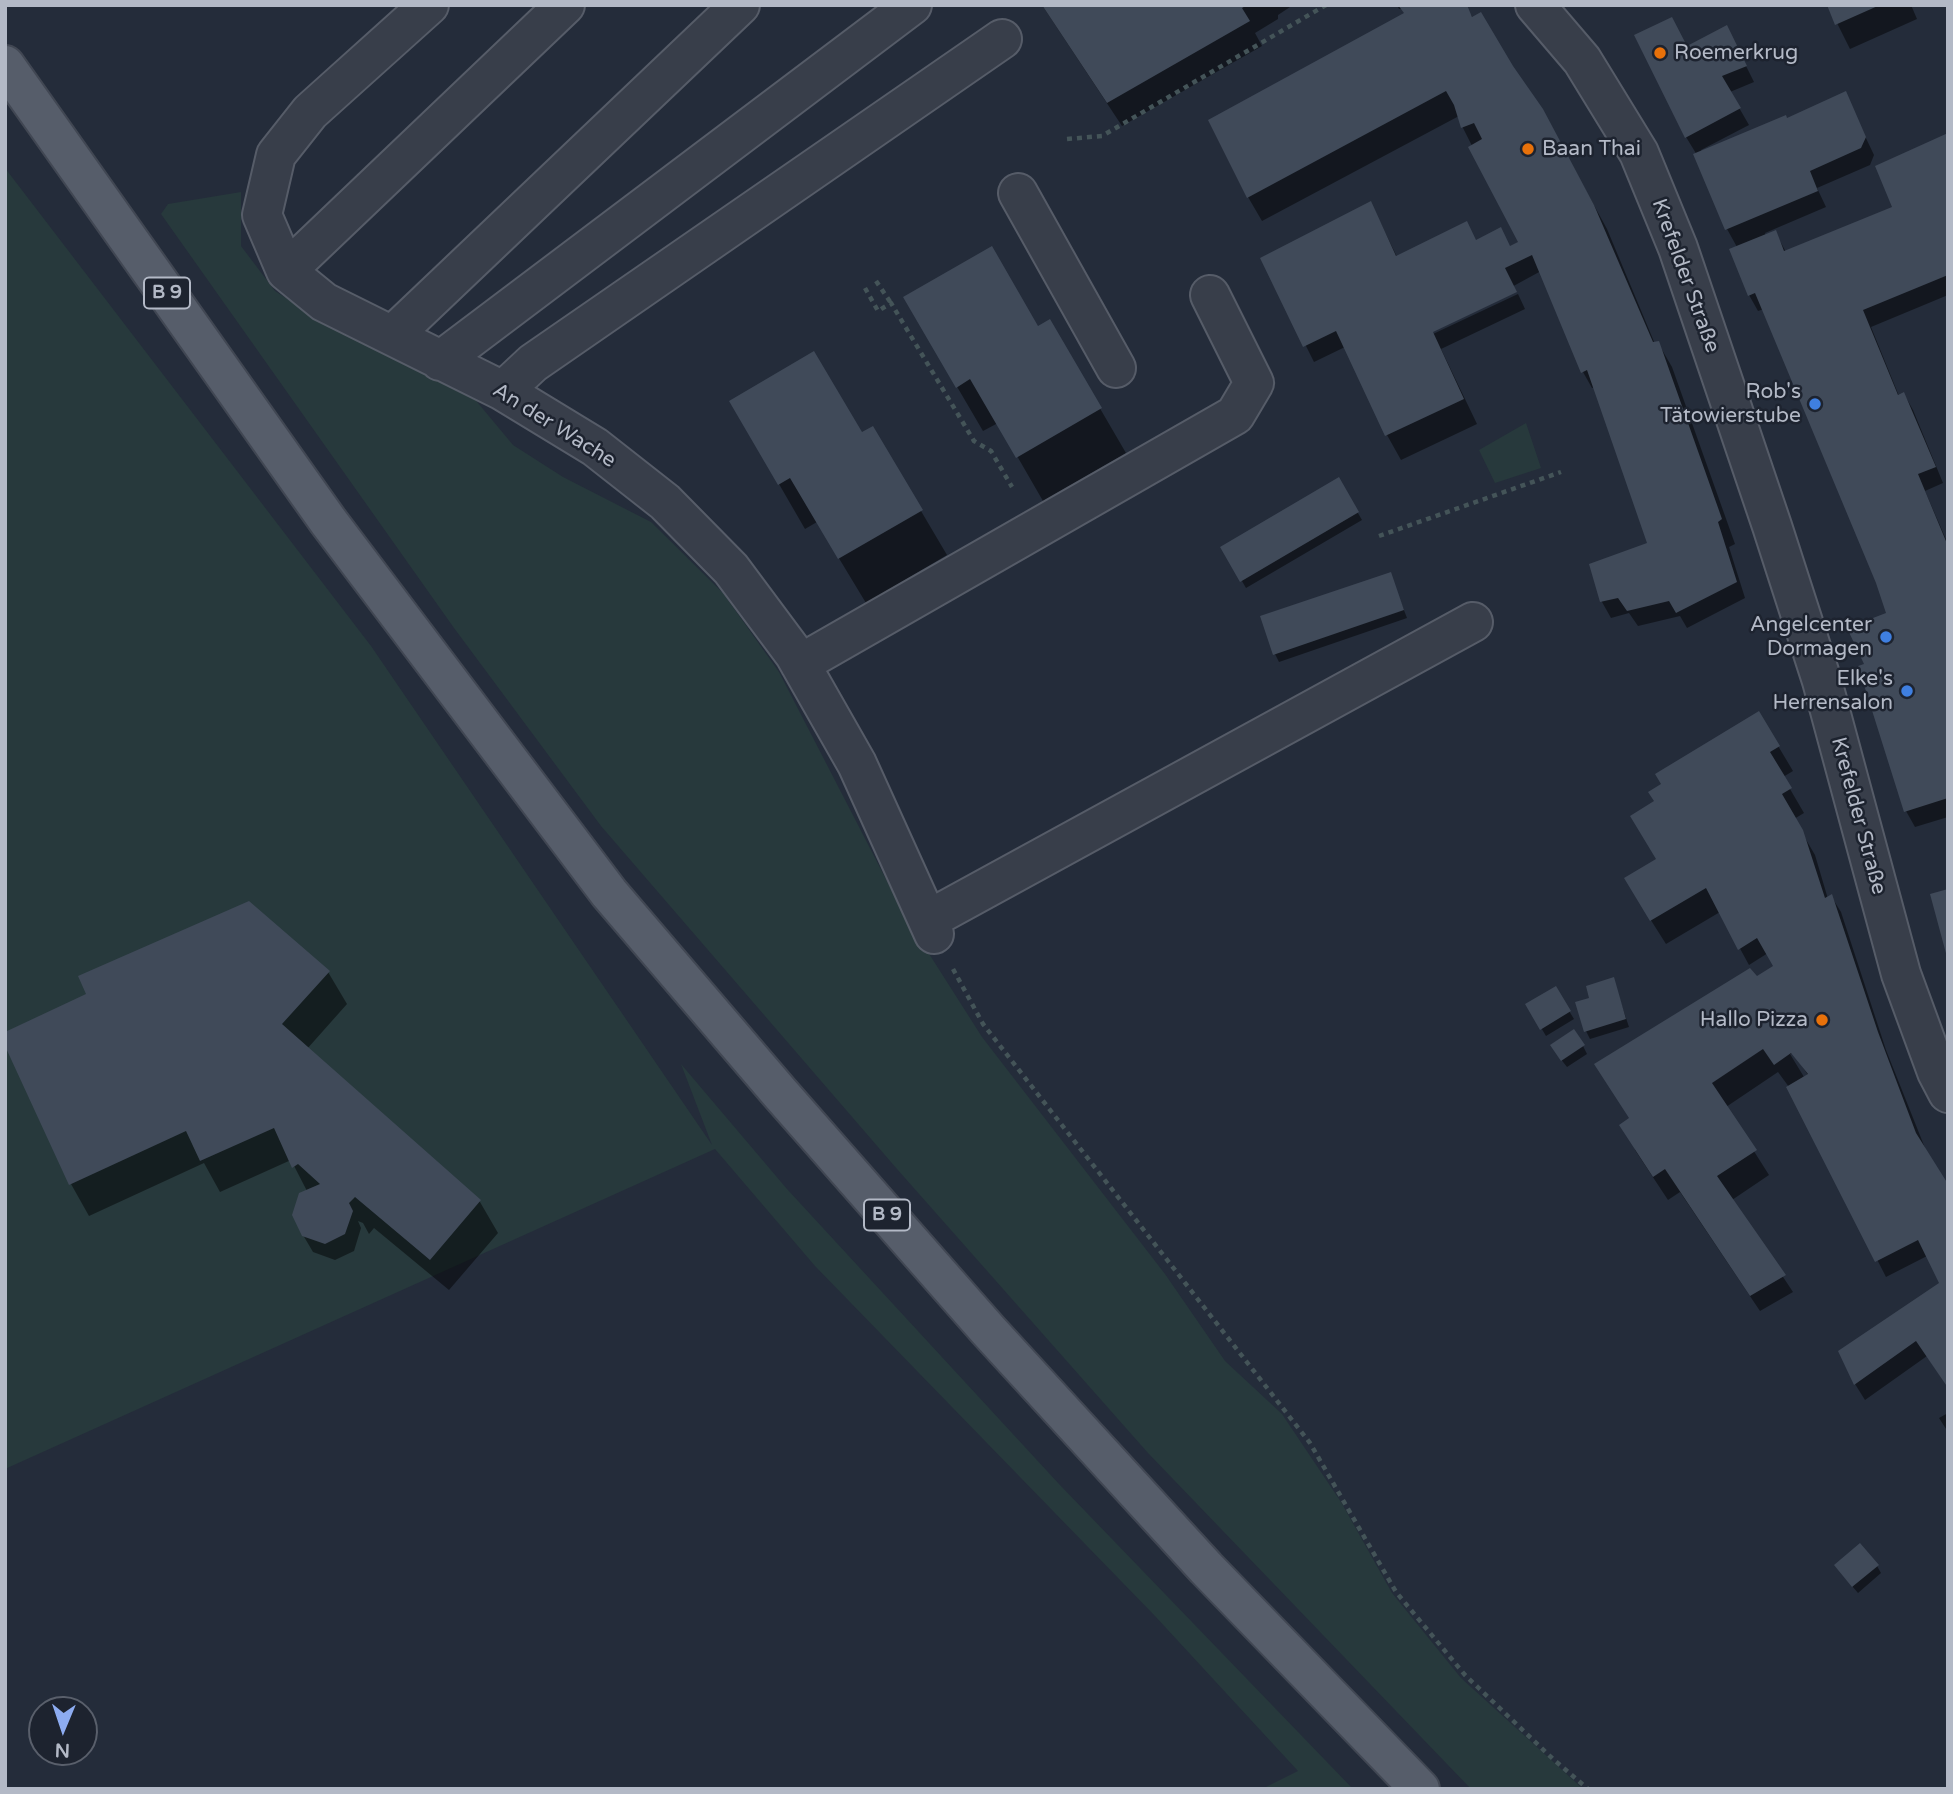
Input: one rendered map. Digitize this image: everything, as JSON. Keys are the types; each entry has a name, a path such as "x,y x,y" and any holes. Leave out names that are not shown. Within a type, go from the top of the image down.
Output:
{"main road":[{"name":"B 9","path":"5,65 328,521 609,893 988,1330 1206,1568 1420,1789"}],"street":[{"name":"An der Wache","path":"429,5 310,112 276,155 262,215 286,271 324,302 503,391 595,447 665,502 731,569 800,664 857,764 931,927"},
{"path":"286,271 565,5"},
{"path":"393,335 740,5"},
{"path":"440,361 912,5"},
{"name":"Krefelder Straße","path":"1535,5 1582,60 1639,153 1681,255 1822,681 1902,974 1937,1072 1948,1093"},
{"path":"503,391 541,356 1002,39"},
{"path":"1018,193 1116,368"},
{"path":"800,664 1235,415 1254,383 1210,295"},
{"path":"931,927 1473,622"}],"path":[{"path":"1067,139 1102,136 1325,5"},
{"path":"876,281 974,441 991,452 1013,487"},
{"path":"865,288 878,311 891,303"},
{"path":"1379,537 1561,472"},
{"path":"931,927 982,1024 1310,1443 1396,1592 1465,1675 1588,1789"}],"shaded area":[{"path":"5,168 371,646 712,1145 681,1064 787,1189 1059,1484 1353,1789 1262,1789 1298,1771 1155,1616 815,1266 715,1149 5,1469"},
{"path":"241,192 241,246 275,291 319,319 473,397 513,445 563,477 651,522 723,593 779,672 905,916 982,1037 1165,1274 1225,1361 1282,1414 1341,1502 1392,1593 1461,1678 1583,1789 1471,1789 1148,1453 897,1169 601,826 454,628 161,214 168,204"},
{"path":"1526,423 1541,468 1495,483 1479,450"}],"building":[{"path":"1042,5 1247,5 1242,8 1250,21 1107,103"},
{"path":"1398,5 1467,5 1472,17 1481,12 1513,66 1543,109 1594,205 1653,342 1659,341 1722,519 1718,522 1737,582 1676,613 1669,601 1627,611 1618,598 1600,602 1589,564 1647,543 1587,370 1581,373 1532,255 1505,268 1517,292 1433,332 1464,399 1385,436 1336,331 1303,347 1260,258 1371,201 1396,256 1467,221 1476,240 1501,227 1510,246 1518,242 1468,147 1482,139 1474,123 1461,128 1454,105 1446,91 1247,198 1208,120 1404,13"},
{"path":"1827,5 1880,5 1835,25"},
{"path":"1672,17 1687,46 1727,25 1747,66 1722,76 1741,108 1685,138 1634,35"},
{"path":"1846,91 1866,137 1861,148 1810,171 1818,191 1725,230 1693,154 1786,115 1787,118"},
{"path":"1948,133 1948,275 1863,310 1898,395 1904,392 1936,467 1918,474 1948,546 1948,798 1904,812 1858,666 1864,664 1847,628 1886,613 1876,583 1755,293 1748,296 1729,249 1776,230 1784,251 1892,207 1875,166"},
{"path":"992,246 1038,326 1050,319 1102,408 1016,458 970,379 956,388 903,297"},
{"path":"814,351 862,432 873,426 923,510 838,559 790,478 778,485 729,401"},
{"path":"1339,477 1359,512 1240,582 1220,547"},
{"path":"1391,572 1404,610 1273,655 1260,616"},
{"path":"1759,711 1780,746 1770,752 1792,788 1782,794 1803,830 1825,898 1832,894 1878,1032 1916,1133 1948,1184 1948,1388 1916,1341 1854,1385 1838,1351 1939,1283 1918,1240 1875,1262 1786,1087 1808,1074 1791,1053 1774,1065 1763,1049 1712,1083 1757,1150 1717,1176 1786,1275 1750,1296 1665,1169 1653,1177 1619,1125 1629,1118 1594,1064 1750,968 1757,976 1773,966 1757,938 1738,950 1706,888 1650,921 1624,878 1656,859 1630,816 1654,801 1648,792 1661,784 1655,774"},
{"path":"1948,889 1948,957 1947,957 1930,894"},
{"path":"249,901 330,971 282,1024 481,1200 430,1260 355,1197 349,1203 353,1211 345,1234 325,1244 302,1236 292,1215 299,1193 320,1184 298,1164 292,1168 274,1128 200,1161 186,1131 69,1185 5,1046 5,1032 86,994 78,976"},
{"path":"1614,977 1626,1019 1584,1032 1575,1002 1589,998 1586,986"},
{"path":"1556,986 1571,1011 1540,1030 1525,1004"},
{"path":"1574,1029 1585,1045 1561,1061 1550,1045"},
{"path":"1860,1543 1879,1565 1852,1587 1834,1565"}],"place":[{"name":"Roemerkrug","path":"1660,53"},
{"name":"Baan Thai","path":"1528,149"},
{"name":"Rob's Tätowierstube","path":"1815,404"},
{"name":"Angelcenter Dormagen","path":"1886,637"},
{"name":"Elke's Herrensalon","path":"1907,691"},
{"name":"Hallo Pizza","path":"1822,1020"}]}
